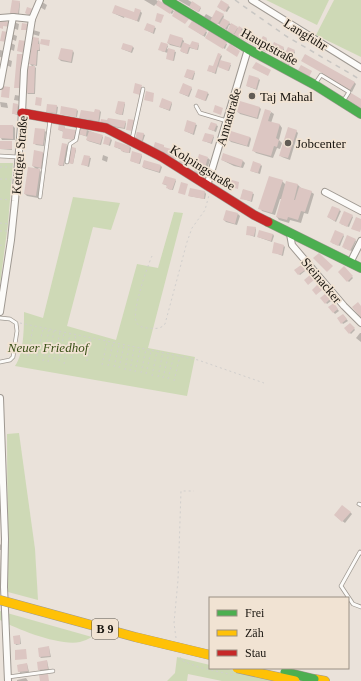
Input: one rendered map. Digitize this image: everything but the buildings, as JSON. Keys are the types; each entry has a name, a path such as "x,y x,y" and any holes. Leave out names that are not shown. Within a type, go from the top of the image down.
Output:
{"main road":[{"name":"Hauptstraße","path":"167,0 248,49 315,85 361,114"},
{"name":"Kolpingstraße","path":"22,113 106,128 162,157 254,215 361,268"},
{"name":"B 9","path":"0,600 127,635 209,655"},
{"name":"B 9","path":"0,607 209,662"},
{"path":"270,669 325,681"},
{"path":"236,672 295,681"}],"street":[{"name":"Kettiger Straße","path":"0,312 11,240 22,113 24,70 32,19 40,0"},
{"name":"Langfuhr","path":"252,0 361,68"},
{"path":"0,86 13,17"},
{"path":"0,18 13,17 32,19"},
{"name":"Annastraße","path":"209,187 248,49"},
{"path":"325,192 361,211"},
{"name":"Steinacker","path":"290,234 292,245 344,306 361,323"},
{"path":"350,263 361,241"},
{"path":"0,398 1,466 5,538 4,587 8,679"}],"lane":[{"path":"132,141 143,90"},
{"path":"196,106 200,113 227,120"},
{"name":"Kettiger Straße","path":"40,197 50,118"},
{"path":"67,162 70,144 76,140 79,123"},
{"path":"0,156 18,157"},
{"path":"0,318 16,322 17,331 13,357 10,360 0,362"},
{"path":"348,597 341,586 361,552"},
{"path":"349,598 353,604 361,607"},
{"path":"8,679 53,671"}],"path":[{"path":"0,167 13,167"},
{"path":"0,179 12,179"},
{"path":"152,256 137,304 135,319 136,323 140,326 155,329 162,327 165,324 192,228 208,204 209,187"},
{"path":"0,199 10,200"},
{"path":"0,224 8,224"},
{"path":"0,231 8,231"},
{"path":"0,245 6,246"},
{"path":"16,322 174,354 198,360 264,383"},
{"path":"28,356 33,326"},
{"path":"37,356 43,328"},
{"path":"43,361 49,329"},
{"path":"48,362 54,330"},
{"path":"54,359 60,332"},
{"path":"59,361 65,333"},
{"path":"64,364 70,334"},
{"path":"71,358 76,335"},
{"path":"87,361 92,338"},
{"path":"102,365 107,341"},
{"path":"108,366 113,342"},
{"path":"114,367 119,344"},
{"path":"119,368 124,345"},
{"path":"125,370 130,346"},
{"path":"130,371 135,347"},
{"path":"135,372 140,348"},
{"path":"141,373 146,349"},
{"path":"146,374 151,350"},
{"path":"152,376 157,351"},
{"path":"158,377 162,352"},
{"path":"163,378 169,354"},
{"path":"168,379 174,354"},
{"path":"174,380 180,356"},
{"path":"176,639 174,623 178,580 181,491 194,491"},
{"path":"180,654 181,660 198,667 209,668"},
{"path":"213,669 236,672"}],"green space":[{"path":"266,0 329,0 317,25"},
{"path":"334,0 361,0 361,57 316,35"},
{"path":"0,163 13,163 8,224 0,284"},
{"name":"Neuer Friedhof","path":"73,197 120,203 111,230 93,227 67,326 116,340 137,264 158,268 174,212 183,213 148,348 195,357 187,396 15,366 22,348 24,312 43,318"},
{"path":"19,433 35,549 38,600 8,592 7,434"},
{"path":"0,611 92,637 84,641 71,643 39,636 0,620"},
{"path":"177,657 209,665 209,669 228,669 278,681 222,681 188,674 187,681 167,681 175,673"}],"railway":[{"path":"235,0 286,36 361,80"}],"traffic: fast":[{"path":"167,0 248,49 315,85 361,114"},
{"path":"268,222 361,268"},
{"path":"285,672 314,679"}],"traffic: slow":[{"path":"0,600 135,637 209,655"},
{"path":"241,669 295,681"},
{"path":"314,679 325,681"}],"traffic: jam":[{"path":"22,113 106,128 162,157 254,215 268,222"}],"place":[{"name":"Taj Mahal","path":"252,96"},
{"name":"Jobcenter","path":"288,143"}]}
